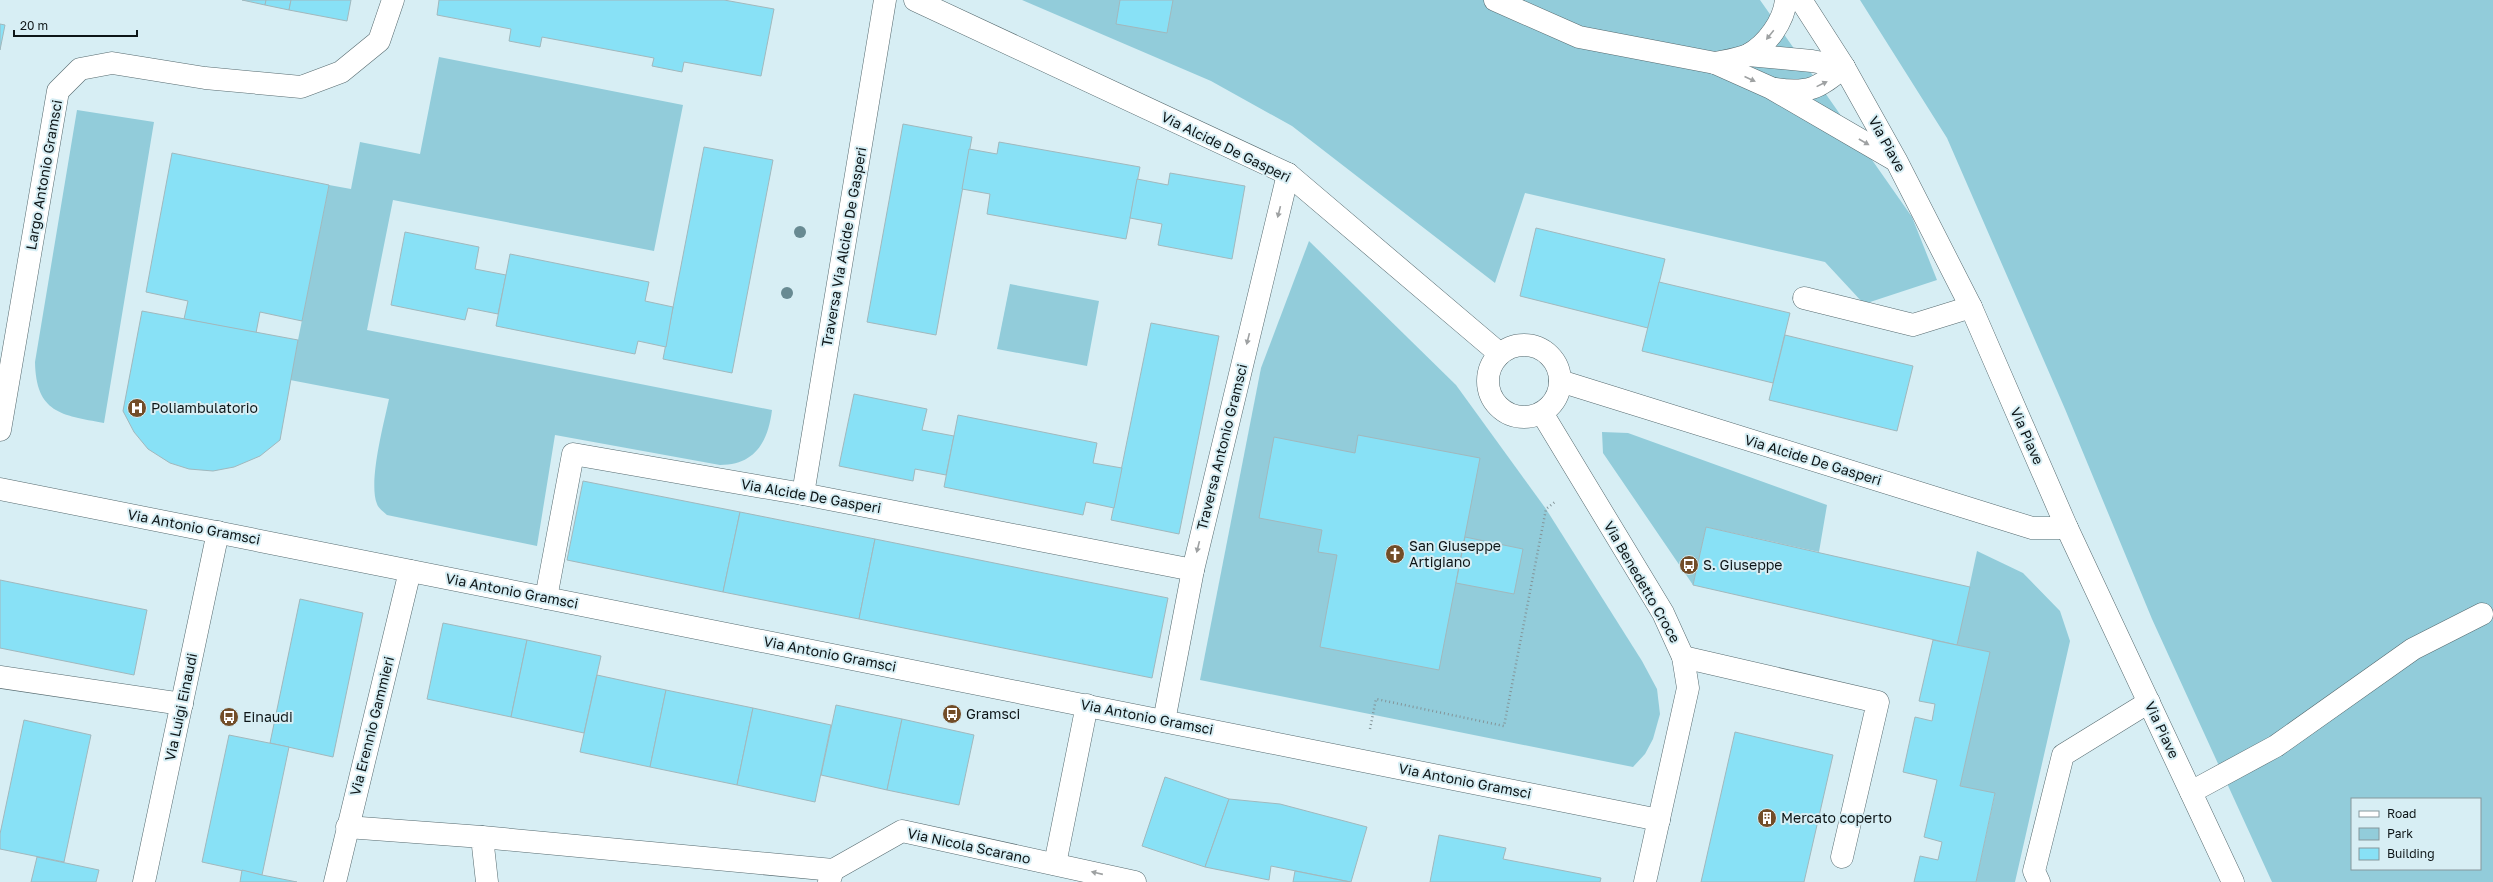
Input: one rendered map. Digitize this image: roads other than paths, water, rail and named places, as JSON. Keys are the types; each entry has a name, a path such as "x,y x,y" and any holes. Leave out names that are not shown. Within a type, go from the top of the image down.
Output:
{"street":[{"name":"Largo Antonio Gramsci","path":"0,430 58,91 80,69 112,63 205,78 301,87 341,72 380,41 393,0"},
{"name":"Traversa Via Alcide De Gasperi","path":"803,494 886,0"},
{"name":"Via Alcide De Gasperi","path":"915,0 1288,174 1500,354"},
{"path":"1495,0 1579,37 1715,63 1771,88 1896,160"},
{"path":"1748,54 1771,36 1785,9 1786,0"},
{"name":"Via Piave","path":"1801,0 1844,67 1896,160 1971,307 2067,528 2233,882"},
{"path":"1715,63 1748,54 1812,61 1844,67"},
{"path":"1771,88 1797,92 1823,85 1844,67"},
{"name":"Traversa Antonio Gramsci","path":"1164,721 1193,570 1288,174"},
{"path":"1804,298 1913,325 1971,307"},
{"path":"1520,344 1537,346 1548,353 1558,368 1560,381 1554,402 1542,413 1531,417 1518,417 1505,412 1495,403 1490,392 1488,377 1491,364 1500,354 1520,344"},
{"name":"Via Alcide De Gasperi","path":"1560,381 2032,528 2067,528"},
{"name":"Via Benedetto Croce","path":"1542,413 1663,614 1683,657 1688,688 1645,882"},
{"name":"Via Alcide De Gasperi","path":"546,598 573,454 803,494 1193,570"},
{"name":"Via Antonio Gramsci","path":"0,489 1659,820"},
{"name":"Via Luigi Einaudi","path":"144,882 218,532"},
{"name":"Via Erennio Gammieri","path":"335,882 347,827 410,571"},
{"path":"2191,792 2276,746 2413,649 2482,614"},
{"path":"1683,657 1878,702 1842,857"},
{"path":"0,677 182,704"},
{"path":"2039,882 2034,871 2063,755 2149,702"},
{"path":"1055,864 1087,705"},
{"path":"347,827 482,837 831,876"},
{"name":"Via Nicola Scarano","path":"831,876 902,831 1135,882"},
{"path":"482,837 487,882"}],"place":[{"name":"Poliambulatorio","path":"137,408"},
{"name":"San Giuseppe Artigiano","path":"1395,554"},
{"name":"S. Giuseppe","path":"1689,565"},
{"name":"Gramsci","path":"952,714"},
{"name":"Einaudi","path":"229,717"},
{"name":"Mercato coperto","path":"1767,818"}]}
